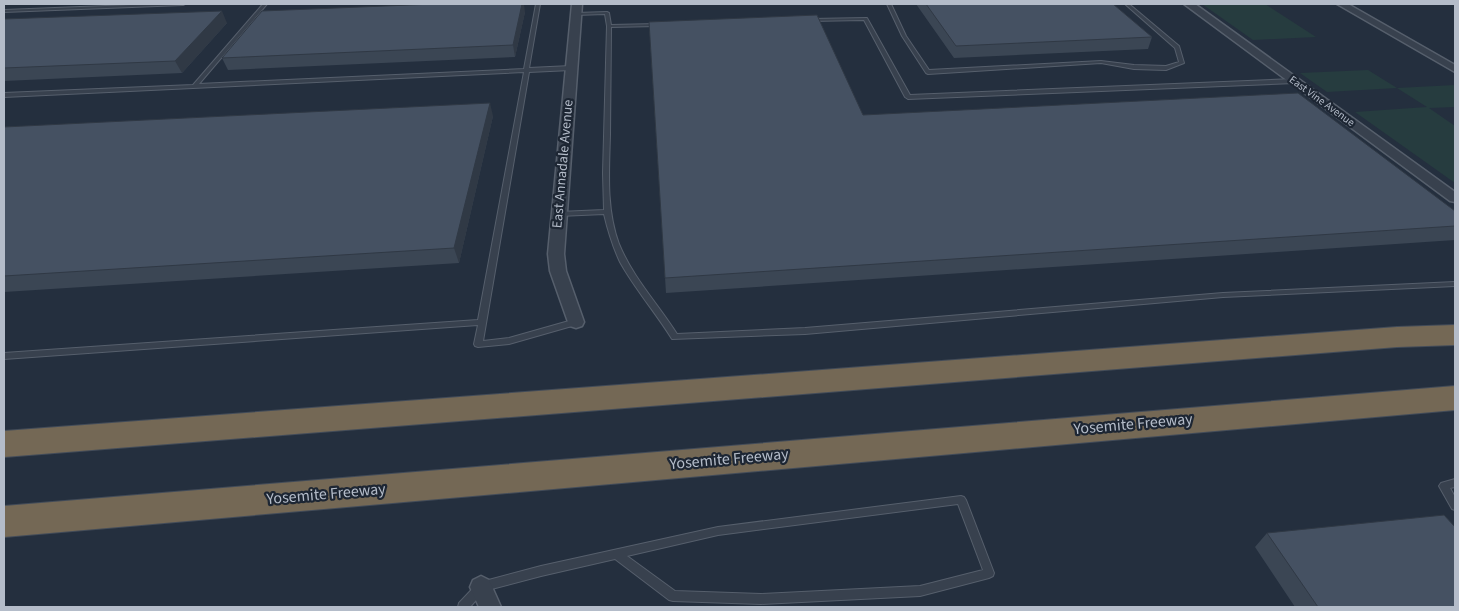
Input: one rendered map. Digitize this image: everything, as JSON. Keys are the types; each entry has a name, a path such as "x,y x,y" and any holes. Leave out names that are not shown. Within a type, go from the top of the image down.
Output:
{"highway":[{"path":"4,444 1387,338 1455,335"},
{"name":"Yosemite Freeway","path":"4,522 1455,398"}],"street":[{"name":"East Vine Avenue","path":"1189,4 1455,198"},
{"path":"1342,4 1455,68"},
{"name":"East Annadale Avenue","path":"576,9 556,254 558,271 576,322"}],"lane":[{"path":"4,11 183,4"},
{"path":"196,86 265,4"},
{"path":"538,4 478,344 509,341 576,322"},
{"path":"889,4 904,36 928,72 1101,62 1134,67 1166,68 1182,63 1177,47 1127,4"},
{"path":"576,9 607,13 610,26 606,173 607,212 618,249 635,279 675,337 805,331 1224,295 1455,284"},
{"path":"800,20 866,19 908,97 1294,81"},
{"path":"610,26 667,24"},
{"path":"4,95 571,68"},
{"path":"559,214 607,212"},
{"path":"4,356 482,322"},
{"path":"1455,483 1444,486 1455,506"},
{"path":"463,607 485,597 616,554 718,531 961,500 989,574 920,591 761,599 673,596 616,554"}],"green space":[{"path":"1202,4 1265,4 1316,37 1253,40"},
{"path":"1368,70 1397,88 1327,92 1300,73"},
{"path":"1455,85 1455,107 1429,108 1455,126 1455,183 1355,112 1427,107 1397,88"}],"building":[{"path":"434,4 522,4 513,45 222,58 262,11"},
{"path":"926,4 1113,4 1152,37 956,46"},
{"path":"222,11 175,61 4,68 4,19"},
{"path":"817,15 863,115 1298,93 1455,211 1455,226 665,278 649,22"},
{"path":"490,103 454,248 4,276 4,127"},
{"path":"1444,515 1455,527 1455,607 1318,607 1267,533"}]}
